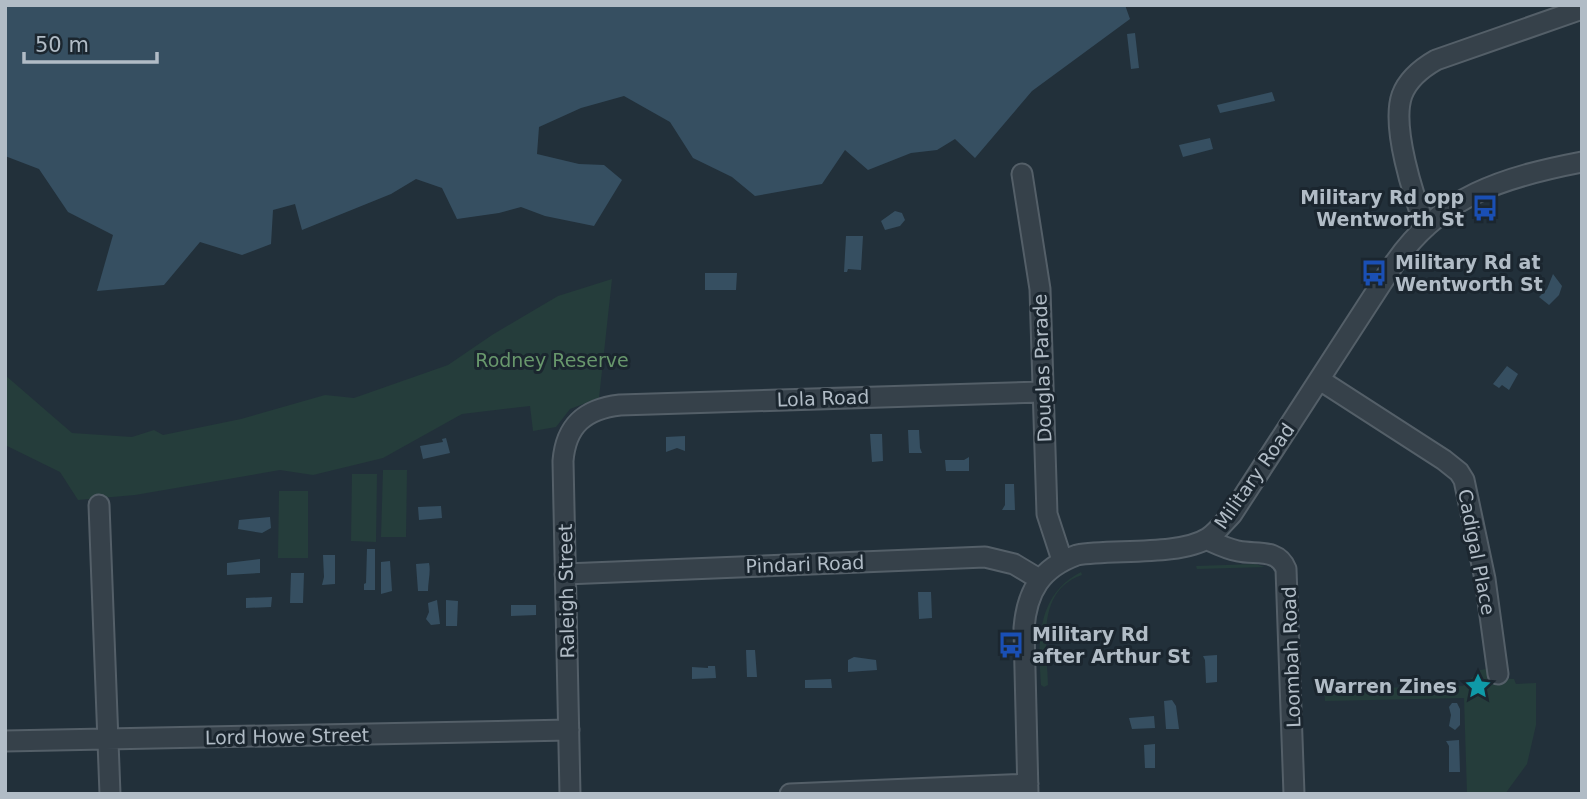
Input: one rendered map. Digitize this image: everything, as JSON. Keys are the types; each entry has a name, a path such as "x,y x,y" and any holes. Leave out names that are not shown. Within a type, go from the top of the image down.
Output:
{"street":[{"path":"1426,227 1415,200 1398,121 1402,95 1411,80 1422,68 1436,60 1582,9"},
{"name":"Military Road","path":"1028,789 1024,628 1026,606 1039,579 1062,560 1091,552 1176,548 1206,539 1232,514 1403,251 1426,227 1450,207 1483,188 1582,162"},
{"name":"Douglas Parade","path":"1021,174 1040,289 1048,514 1062,560"},
{"name":"Cadigal Place","path":"1320,380 1444,460 1459,472 1464,480 1485,579 1498,674"},
{"name":"Lola Road","path":"603,407 1042,391"},
{"name":"Raleigh Street","path":"570,794 565,446 576,425 593,411 603,407"},
{"path":"99,506 110,794"},
{"name":"Loombah Road","path":"1206,539 1235,551 1271,554 1278,557 1286,569 1294,794"},
{"name":"Pindari Road","path":"565,574 985,557 1014,564 1039,579"},
{"name":"Lord Howe Street","path":"5,741 569,730"},
{"path":"790,794 1028,789"}],"green space":[{"name":"Rodney Reserve","path":"612,279 599,398 570,409 556,427 533,431 530,406 462,414 383,458 313,475 280,470 135,495 78,500 60,472 5,445 5,375 72,433 132,437 154,430 163,435 241,419 325,395 354,398 448,365 558,296"},
{"path":"383,470 407,470 406,537 381,537"},
{"path":"352,474 377,474 376,542 351,541"},
{"path":"279,491 308,491 308,558 278,558"},
{"path":"1255,564 1265,567 1197,569 1196,566"},
{"path":"1081,572 1082,575 1067,583 1057,593 1050,607 1046,637 1048,685 1044,687 1041,685 1040,652 1043,621 1055,593 1066,582"},
{"path":"1487,669 1489,678 1514,679 1516,684 1536,683 1536,725 1527,764 1505,794 1467,794 1464,698 1325,701 1324,689 1463,686 1480,670"}],"water":[{"path":"5,5 1125,5 1130,19 1032,91 975,158 955,139 937,150 911,153 868,170 845,150 822,184 755,196 732,177 693,158 670,122 624,96 581,108 539,127 537,154 579,164 604,165 622,180 594,226 545,216 521,207 457,219 442,188 416,179 391,194 302,230 295,204 273,210 271,244 242,255 200,242 164,285 97,291 113,235 68,212 39,169 5,156"},
{"path":"1135,33 1139,68 1131,69 1127,34"},
{"path":"1272,92 1275,101 1220,113 1217,105"},
{"path":"1210,138 1213,149 1183,157 1179,145"},
{"path":"895,211 902,213 905,220 900,226 885,230 881,221"},
{"path":"846,236 863,236 861,270 848,269 844,272"},
{"path":"705,273 737,273 736,290 705,290"},
{"path":"1553,274 1562,286 1559,295 1549,305 1539,297 1547,289"},
{"path":"1507,366 1518,374 1509,390 1502,385 1499,388 1493,384"},
{"path":"908,430 919,430 922,453 909,453"},
{"path":"870,434 882,434 883,461 872,462"},
{"path":"685,436 685,451 677,448 666,452 666,437"},
{"path":"446,438 450,453 423,459 420,446 443,442 442,439"},
{"path":"969,457 969,471 946,471 945,460 964,460"},
{"path":"1005,484 1014,484 1015,510 1002,510 1005,505"},
{"path":"441,506 442,518 419,520 418,507"},
{"path":"270,517 271,528 262,533 238,529 239,520"},
{"path":"367,549 375,549 375,590 364,590"},
{"path":"323,555 335,555 335,584 322,585"},
{"path":"260,559 260,573 227,575 227,563"},
{"path":"390,561 392,591 381,594 381,562"},
{"path":"429,563 428,591 418,591 416,564"},
{"path":"291,573 304,573 303,603 290,603"},
{"path":"918,592 931,592 932,618 919,619"},
{"path":"272,597 271,607 246,608 246,598"},
{"path":"437,600 440,624 431,625 426,619 429,612 428,603"},
{"path":"446,600 458,601 457,626 446,626"},
{"path":"511,605 536,605 536,615 511,616"},
{"path":"746,650 755,650 757,677 747,677"},
{"path":"1217,655 1217,682 1206,683 1203,656"},
{"path":"854,657 876,660 877,670 848,672 848,660"},
{"path":"715,666 716,678 692,679 692,667"},
{"path":"831,679 832,688 805,688 805,680"},
{"path":"1172,700 1176,706 1179,729 1166,729 1164,701"},
{"path":"1452,703 1457,703 1460,709 1460,725 1455,730 1449,726 1449,707"},
{"path":"1154,716 1155,728 1132,729 1129,718"},
{"path":"1459,740 1460,772 1449,772 1449,746 1446,741"},
{"path":"1155,744 1155,768 1145,768 1144,745"}],"place":[{"name":"Military Rd opp Wentworth St","path":"1485,208"},
{"name":"Military Rd at Wentworth St","path":"1374,273"},
{"name":"Military Rd after Arthur St","path":"1011,645"},
{"name":"Warren Zines","path":"1478,686"}]}
